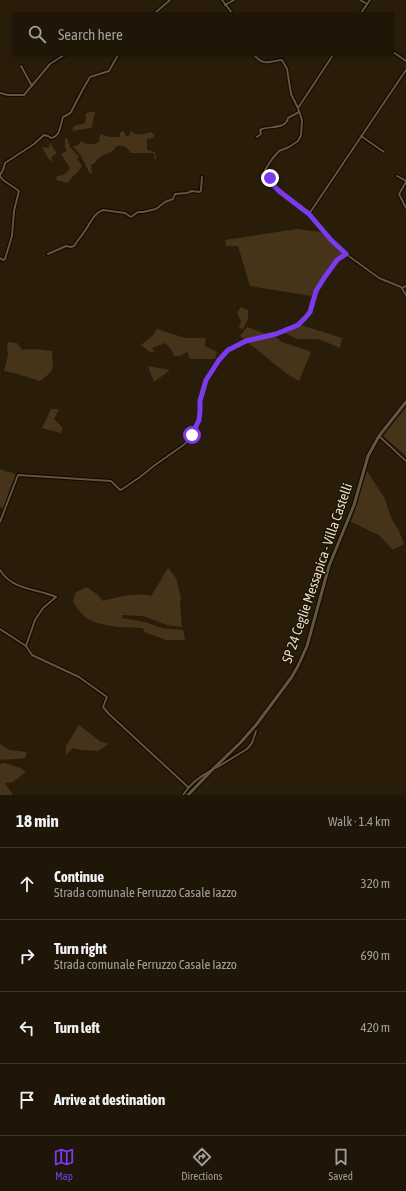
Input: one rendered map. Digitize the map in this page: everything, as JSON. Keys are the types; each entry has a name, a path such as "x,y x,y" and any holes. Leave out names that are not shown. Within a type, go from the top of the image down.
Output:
{"main road":[{"name":"SP 24 Ceglie Messapica - Villa Castelli","path":"188,795 256,725 291,678 298,666 307,646 329,566 354,504 368,456 379,436 406,402"}],"street":[{"path":"156,12 170,0"},
{"path":"222,0 231,12"},
{"path":"226,5 234,0"},
{"path":"360,0 367,4"},
{"path":"362,12 370,0"},
{"path":"394,53 406,61"},
{"path":"0,93 8,95 24,95 50,64 62,56"},
{"path":"0,258 3,260 5,259 10,246 14,211 19,191 3,180 0,175 5,163 34,144 44,135 55,138 58,134 63,117 71,112 90,77 109,70 117,56"},
{"path":"255,56 259,61 265,63 282,60 284,62 287,69 291,94 302,120 301,135 298,141 279,151 265,170 273,185 309,214 331,240 346,254 379,278 402,288 406,295"},
{"path":"298,108 332,56"},
{"path":"21,66 32,86"},
{"path":"309,214 406,70"},
{"path":"258,136 261,134 260,130 262,129 284,126 288,121 288,118 299,112"},
{"path":"361,136 384,152"},
{"path":"397,176 406,181 399,194 406,208"},
{"path":"48,254 66,246 74,246 86,231 91,220 100,211 103,210 125,213 131,217 138,212 156,209 172,199 175,194 192,191 200,192 202,190 202,177"},
{"path":"0,522 18,475 111,482 121,490 185,444 192,435 199,420 200,401 206,380 219,360 228,350 246,341 276,334 298,325 310,312 316,291 324,278 337,260 346,254"},
{"path":"402,288 406,286"},
{"path":"379,436 406,461"},
{"path":"0,570 3,576 13,584 56,597 43,608 35,620 26,646"},
{"path":"0,629 26,646 32,655 79,677 107,697 103,708 188,787"},
{"path":"183,795 188,787 200,776 221,766 247,749 252,743 256,731"}],"shaded area":[{"path":"94,112 96,114 94,115 92,127 72,131 75,126 85,123 86,113"},
{"path":"121,131 124,132 126,136 129,136 131,131 138,134 150,132 154,134 153,138 147,139 147,150 155,152 156,159 155,160 154,153 131,153 125,147 117,146 112,151 101,156 91,165 92,174 89,172 81,156 73,146 78,145 81,141 87,144 97,143 99,142 100,134 110,137 119,137"},
{"path":"65,138 67,138 70,147 79,157 77,159 82,166 68,183 56,180 57,176 65,174 70,168 61,154 67,151 65,147"},
{"path":"50,143 56,152 56,154 52,156 52,162 42,147 49,148"},
{"path":"297,229 320,232 342,254 329,266 311,296 250,286 238,246 226,246 225,240"},
{"path":"241,307 248,310 248,319 243,329 239,328 241,321 237,313"},
{"path":"301,325 342,338 340,348 319,339 297,339 285,333"},
{"path":"247,327 277,338 282,342 311,352 299,381 287,374 240,336"},
{"path":"157,329 185,338 206,338 205,346 217,352 215,359 190,359 187,352 180,356 174,356 171,349 165,343 152,348 155,353 148,351 141,345 153,335"},
{"path":"8,342 17,343 22,350 33,349 52,351 53,366 49,374 40,381 4,371 8,355"},
{"path":"148,366 170,370 154,382"},
{"path":"406,407 406,456 383,436"},
{"path":"51,409 59,409 54,419 63,428 61,433 42,428"},
{"path":"0,469 16,475 9,491 4,510 0,506"},
{"path":"367,471 385,499 391,518 399,531 404,544 393,550 379,535 351,522"},
{"path":"168,568 176,578 181,598 180,605 182,627 167,625 143,616 122,615 122,618 145,622 162,628 183,630 185,640 166,640 144,632 143,628 103,625 83,615 73,602 75,593 86,587 97,594 103,601 133,595 151,596"},
{"path":"79,725 101,742 109,744 98,751 73,748 66,755 66,746"},
{"path":"0,744 9,750 27,752 25,758 0,759"},
{"path":"5,763 20,768 26,772 13,782 5,783 13,795 0,795 0,764"}],"route":[{"path":"192,435 199,420 200,401 206,380 219,360 228,350 246,341 276,334 298,325 310,312 313,298 324,278 337,260 346,254 331,240 309,214 279,191 273,185 270,178"}]}
